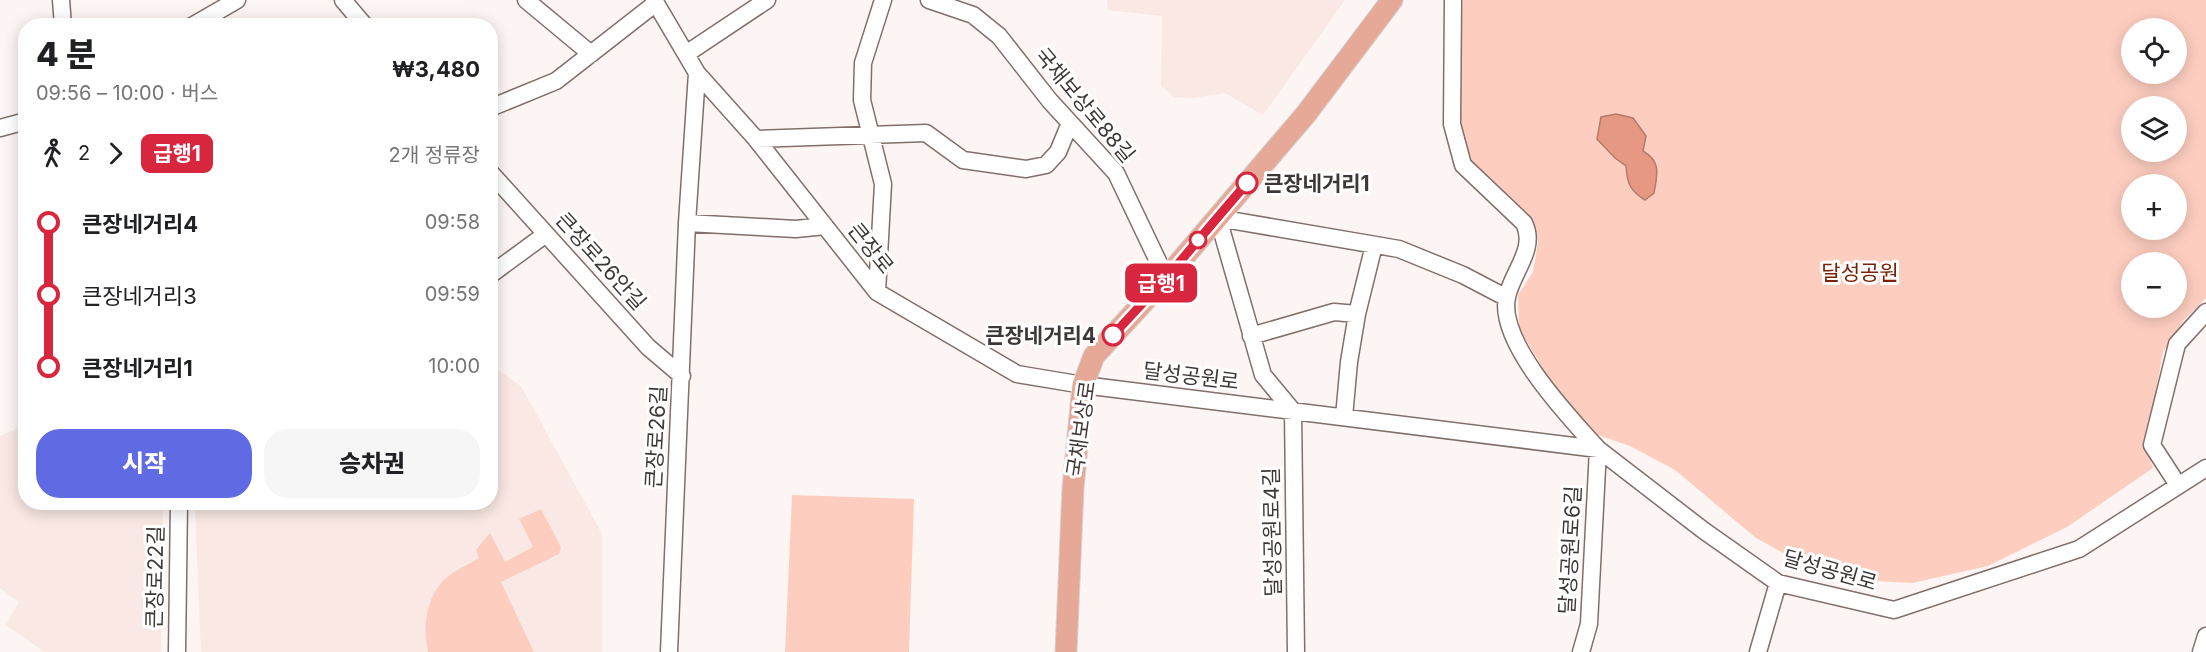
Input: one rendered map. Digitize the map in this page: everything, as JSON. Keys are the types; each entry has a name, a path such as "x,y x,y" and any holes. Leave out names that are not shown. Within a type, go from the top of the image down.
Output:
{"main road":[{"name":"국채보상로","path":"1066,652 1073,488 1083,385 1094,356 1166,278 1306,114 1392,0"}],"street":[{"path":"61,0 62,18"},
{"path":"206,18 237,0"},
{"path":"343,0 358,18"},
{"path":"526,0 591,54"},
{"path":"686,54 767,0"},
{"path":"877,292 883,184 862,100 863,63 884,0"},
{"name":"국채보상로88길","path":"928,0 973,15 999,36 1050,101 1116,173 1166,278"},
{"path":"1453,0 1452,124 1463,165 1524,224 1529,234 1527,249 1507,298 1508,316 1520,350 1545,388 1598,449"},
{"path":"498,105 556,81 655,2"},
{"name":"큰장로","path":"655,2 697,73 756,140 877,292 1017,374 1083,385"},
{"name":"큰장로26길","path":"669,652 687,223 697,73"},
{"path":"0,128 18,123"},
{"path":"756,140 926,133 963,160 1026,169 1046,165 1058,152 1070,123"},
{"name":"큰장로26안길","path":"498,181 648,347 682,376"},
{"path":"1218,218 1399,249 1463,275 1507,298"},
{"name":"달성공원로","path":"1218,218 1263,375 1293,411"},
{"path":"687,223 796,230 825,226"},
{"path":"498,269 546,234"},
{"path":"1344,417 1349,362 1357,314 1374,245"},
{"path":"1251,336 1334,312 1357,314"},
{"path":"2178,485 2152,445 2177,344 2206,312"},
{"name":"달성공원로","path":"1083,385 1598,449 1703,530 1778,583 1894,610 2079,549 2206,468"},
{"name":"달성공원로4길","path":"1293,411 1296,652"},
{"name":"달성공원로6길","path":"1581,652 1589,624 1598,449"},
{"name":"큰장로22길","path":"177,652 179,510"},
{"path":"1758,652 1778,583"},
{"path":"2200,652 2206,636"}],"shaded area":[{"path":"1107,0 1345,0 1263,115 1225,93 1192,98 1174,97 1161,86 1162,16 1108,10"},
{"path":"1616,114 1633,118 1646,136 1643,151 1656,164 1654,193 1645,200 1630,186 1626,166 1597,139 1601,117"},
{"path":"498,370 521,386 602,534 602,652 201,652 195,510 498,510"},
{"path":"18,428 18,510 163,510 161,652 44,652 6,625 19,602 0,588 0,436"}],"green space":[{"name":"달성공원","path":"1463,0 2206,0 2206,298 2187,317 2187,252 2121,252 2121,318 2186,318 2163,352 2146,448 2153,468 2067,527 1988,566 1912,583 1858,580 1807,566 1756,538 1675,470 1630,446 1598,435 1555,388 1519,329 1518,295 1533,272 1538,242 1534,224 1467,159 1457,95"},
{"path":"792,495 914,499 909,652 785,652"},
{"path":"541,509 561,547 559,554 501,582 534,652 428,652 427,615 432,597 443,581 479,558 476,550 490,533 505,562 533,547 519,519"}],"bus line":[{"name":"급행1","path":"1113,335 1166,278 1247,183"}],"place":[{"name":"큰장네거리1","path":"1247,183"},
{"name":"큰장네거리4","path":"1113,335"}]}
